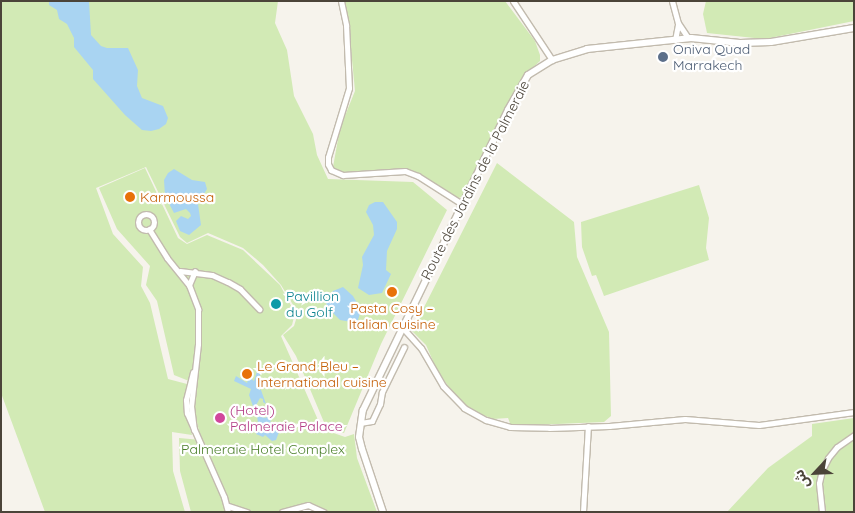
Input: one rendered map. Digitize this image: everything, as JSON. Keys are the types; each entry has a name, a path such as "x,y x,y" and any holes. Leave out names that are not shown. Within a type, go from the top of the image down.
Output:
{"street":[{"path":"341,1 346,25 349,88 328,157 328,164 331,170 344,175 405,171 412,173 462,204"},
{"path":"513,1 552,60"},
{"path":"672,1 678,23 688,38"},
{"path":"675,40 678,23"},
{"name":"Route des Jardins de la Palmeraie","path":"383,512 362,448 360,423 370,393 520,86 528,75 552,60 587,49 688,38 771,42 854,28"},
{"path":"149,229 167,258 180,271 189,285 198,309 191,406 194,430 228,510 247,512"},
{"path":"180,271 195,271 212,275 228,282 240,289 259,309"},
{"path":"189,285 195,271"},
{"path":"402,327 421,348 443,386 460,404 474,414 510,426 588,426 685,419 774,424 854,412"},
{"path":"360,423 372,421 380,404 382,392 404,348"},
{"path":"583,512 588,426"},
{"path":"822,512 819,483 822,470 837,446 854,435"},
{"path":"282,512 308,505 324,512"},
{"path":"304,512 309,512"}],"green space":[{"path":"1,1 278,1 275,23 287,50 294,96 313,134 317,155 328,179 413,182 447,210 381,344 344,433 326,427 296,356 283,335 294,326 298,313 281,285 263,265 243,248 208,233 187,243 180,237 146,167 96,188 113,234 143,267 141,286 150,303 168,379 187,384 183,405 192,435 172,432 173,471 185,512 45,512 1,393"},
{"path":"344,1 505,1 535,41 540,61 526,74 515,91 463,196 459,198 452,196 414,171 392,169 340,172 333,167 340,128 355,91 348,18"},
{"path":"706,1 854,1 854,21 765,39 707,33 703,14"},
{"path":"497,163 574,222 577,257 609,332 611,416 604,422 511,426 508,418 493,419 473,411 454,395 436,368 426,345 412,331"},
{"name":"Palmeraie Hotel Complex","path":"145,168 178,238 187,244 207,235 243,250 280,285 295,313 292,325 281,336 322,429 345,437 354,434 357,458 377,512 191,512 180,471 179,438 201,440 193,404 194,383 174,375 157,301 146,285 150,266 117,229 99,188"},
{"path":"699,185 709,218 706,248 709,260 604,296 596,275 592,276 582,247 581,222"},
{"path":"854,418 854,512 727,512 768,468 812,436 812,424"}],"water":[{"path":"49,1 89,1 91,35 101,46 107,48 128,48 138,70 137,86 142,98 163,106 168,118 166,124 159,129 151,131 142,130 125,115 93,79 93,70 74,47 74,38 67,24 59,19 57,10 49,5"},
{"path":"174,169 192,180 205,182 207,189 198,204 201,225 189,235 180,231 176,221 181,216 188,219 191,216 190,213 186,209 174,213 165,196 164,180 168,173"},
{"path":"375,202 383,202 397,222 397,229 387,251 386,270 391,274 382,293 369,295 358,288 363,265 362,257 374,235 373,225 366,212 369,205"},
{"path":"343,287 353,296 361,310 357,323 340,320 328,308 325,300 333,291"},
{"path":"258,368 262,369 256,387 261,390 266,404 260,398 254,409 249,395 251,389 234,381 236,376 247,383 249,377 254,381"},
{"path":"269,411 273,417 270,422 282,424 276,440 272,441 265,435 263,437 256,434 259,427 262,428 264,425 258,423 257,416 266,418"}],"place":[{"name":"Oniva Quad Marrakech","path":"663,57"},
{"name":"Karmoussa","path":"130,197"},
{"name":"Pasta Cosy – Italian cuisine","path":"392,292"},
{"name":"Pavillion du Golf","path":"276,304"},
{"name":"Le Grand Bleu – International cuisine","path":"247,374"},
{"name":"(Hotel) Palmeraie Palace","path":"220,418"}]}
